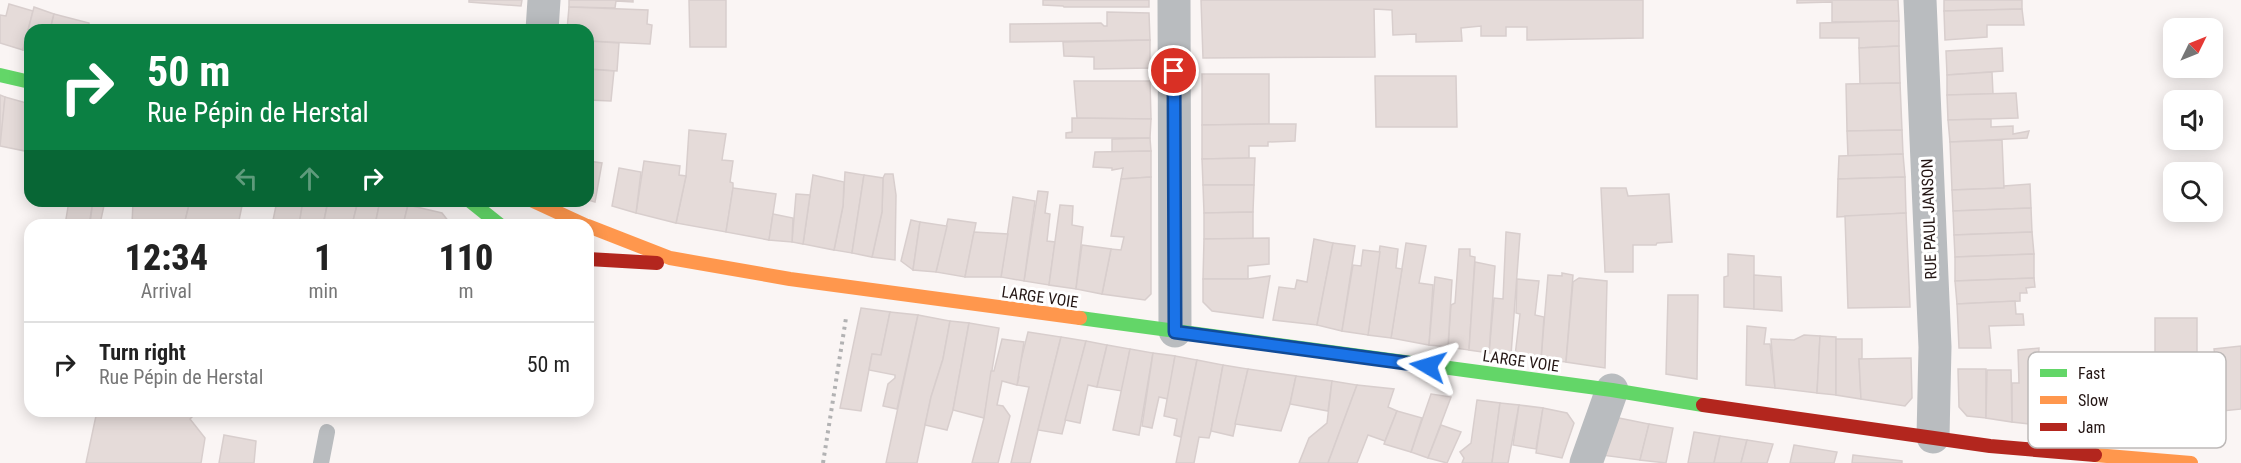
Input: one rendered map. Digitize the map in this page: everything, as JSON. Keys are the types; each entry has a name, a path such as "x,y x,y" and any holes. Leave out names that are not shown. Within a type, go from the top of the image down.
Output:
{"street":[{"path":"542,24 544,0"},
{"path":"1174,0 1175,332"},
{"name":"RUE PAUL JANSON","path":"1920,0 1935,346 1932,437"},
{"path":"0,75 24,81"},
{"path":"473,207 478,216 485,219"},
{"path":"478,216 491,207"},
{"name":"LARGE VOIE","path":"546,207 571,219"},
{"name":"LARGE VOIE","path":"594,229 670,258 852,288 1612,390 1932,437 1990,454 2191,463"},
{"name":"LARGE VOIE","path":"594,259 656,263 670,258"},
{"path":"1586,463 1612,390"}],"lane":[{"path":"321,463 327,432"}],"path":[{"path":"822,463 852,288"}],"building":[{"path":"469,0 522,0 521,6 469,2"},
{"path":"569,0 633,0 633,2 616,1 615,8 569,7"},
{"path":"689,0 726,0 726,47 690,47"},
{"path":"1043,0 1149,0 1149,7 1064,7 1043,5"},
{"path":"1201,0 1643,0 1643,38 1527,40 1527,27 1506,27 1506,36 1481,36 1481,26 1461,28 1462,41 1416,42 1416,34 1393,35 1392,10 1374,9 1375,57 1203,58"},
{"path":"1797,0 1898,0 1899,21 1832,22 1832,2 1797,3"},
{"path":"1944,0 2022,0 2022,9 1944,11"},
{"path":"9,4 33,11 30,24 24,24 23,50 0,43 0,15 6,16"},
{"path":"34,7 54,14 52,24 30,24"},
{"path":"569,7 648,10 647,24 652,25 650,44 594,41 594,24 568,24"},
{"path":"2022,9 2024,25 1987,25 1987,37 1945,40 1944,11"},
{"path":"1107,12 1149,13 1150,40 1010,42 1010,24 1101,23 1107,26"},
{"path":"54,14 89,23 89,24 52,24"},
{"path":"1899,21 1899,46 1859,48 1859,38 1820,38 1820,23"},
{"path":"1150,40 1150,68 1094,69 1094,57 1064,56 1063,42"},
{"path":"594,41 619,43 617,71 594,69"},
{"path":"1899,46 1900,83 1860,84 1859,48"},
{"path":"2002,48 2003,71 1947,75 1946,51"},
{"path":"594,69 614,71 611,101 594,100"},
{"path":"1992,72 1993,94 1947,95 1947,75"},
{"path":"1202,74 1269,74 1269,124 1202,125"},
{"path":"1375,76 1456,76 1457,127 1376,127"},
{"path":"1074,81 1150,81 1151,119 1077,118"},
{"path":"1900,83 1902,130 1847,131 1846,84"},
{"path":"2016,93 2018,118 1948,120 1947,95"},
{"path":"0,95 5,97 1,143 0,143"},
{"path":"5,97 24,102 24,151 0,146"},
{"path":"1072,118 1151,119 1150,138 1066,138 1066,133 1072,132"},
{"path":"1991,119 1991,127 2013,126 2013,134 2029,131 2027,138 1950,142 1948,120"},
{"path":"1296,124 1295,141 1268,142 1268,146 1249,146 1249,158 1202,159 1202,125"},
{"path":"689,130 726,134 722,160 733,161 730,182 733,183 733,188 726,232 676,223 686,176"},
{"path":"1902,130 1903,154 1848,156 1847,131"},
{"path":"1150,138 1151,151 1112,152 1112,139"},
{"path":"2002,140 2004,188 1952,190 1950,142"},
{"path":"1151,151 1151,177 1121,179 1123,168 1112,170 1112,168 1093,167 1095,152"},
{"path":"1903,154 1905,177 1838,179 1839,156"},
{"path":"1255,158 1254,185 1203,185 1202,159"},
{"path":"644,161 680,166 679,175 686,176 676,223 636,213"},
{"path":"594,162 602,163 594,202"},
{"path":"619,168 641,172 636,213 612,206"},
{"path":"845,172 864,175 852,253 834,250 843,206"},
{"path":"885,174 893,174 896,195 895,260 872,257 882,212"},
{"path":"813,175 844,182 843,206 834,250 803,244"},
{"path":"864,175 883,178 882,212 872,257 852,253"},
{"path":"1151,177 1151,294 1145,300 1102,294 1111,249 1121,250 1124,237 1111,236 1121,179"},
{"path":"1905,177 1906,213 1837,217 1838,179"},
{"path":"2030,184 2031,208 1953,211 1952,190 2004,188 2004,186"},
{"path":"1203,185 1254,185 1253,212 1204,213"},
{"path":"733,188 776,194 769,240 726,232"},
{"path":"1601,188 1626,188 1628,196 1669,194 1672,242 1633,245 1633,272 1605,272"},
{"path":"1038,191 1048,192 1045,213 1050,214 1047,241 1055,242 1049,285 1024,281"},
{"path":"796,194 810,195 803,244 792,242"},
{"path":"1013,197 1035,201 1024,281 1001,277"},
{"path":"1060,205 1073,206 1072,225 1083,227 1076,289 1049,285"},
{"path":"68,207 92,207 90,219 66,219"},
{"path":"92,207 104,207 101,219 91,219"},
{"path":"133,207 188,207 186,219 132,219"},
{"path":"188,207 242,207 239,219 186,219"},
{"path":"276,207 302,207 300,219 273,219"},
{"path":"302,207 327,207 324,219 300,219"},
{"path":"327,207 356,207 354,219 324,219"},
{"path":"356,207 379,207 376,219 354,219"},
{"path":"379,207 408,207 404,219 376,219"},
{"path":"408,207 416,207 442,213 447,219 404,219"},
{"path":"2031,208 2032,232 1954,235 1953,211"},
{"path":"1253,212 1253,239 1204,239 1204,213"},
{"path":"1906,213 1910,307 1848,308 1845,216"},
{"path":"773,214 793,218 792,242 769,240"},
{"path":"948,219 976,223 965,277 936,272"},
{"path":"911,220 920,222 913,270 901,261"},
{"path":"920,222 947,226 936,272 913,270"},
{"path":"974,232 1008,234 1001,277 965,277"},
{"path":"1506,232 1520,234 1511,355 1489,353 1494,298 1503,299"},
{"path":"2032,232 2034,254 1955,257 1954,235"},
{"path":"1269,238 1269,264 1248,266 1248,279 1203,279 1204,239"},
{"path":"1314,239 1333,243 1317,325 1273,320 1279,287 1295,289 1297,280 1307,282"},
{"path":"1333,243 1355,246 1342,331 1317,325"},
{"path":"1406,243 1426,246 1419,283 1433,285 1429,345 1391,338"},
{"path":"1082,245 1111,249 1102,294 1076,289"},
{"path":"1380,246 1398,249 1396,268 1402,269 1391,338 1368,335"},
{"path":"1459,249 1470,249 1470,256 1475,257 1469,350 1448,347 1451,305 1455,303"},
{"path":"1363,250 1380,252 1368,335 1342,331 1353,265 1361,266"},
{"path":"1728,254 1754,256 1754,309 1724,307 1724,277 1728,276"},
{"path":"2034,254 2034,278 1955,281 1955,257"},
{"path":"1475,262 1495,266 1489,353 1469,350"},
{"path":"1562,273 1573,275 1566,362 1541,359 1548,275 1562,276"},
{"path":"1754,275 1781,277 1782,311 1754,309"},
{"path":"1270,276 1263,318 1212,311 1203,302 1203,279 1248,279"},
{"path":"1435,277 1452,280 1448,347 1429,345"},
{"path":"1579,278 1607,281 1605,368 1566,362 1573,282"},
{"path":"2034,278 2035,287 2026,288 2027,293 2020,293 2020,301 1957,304 1955,281"},
{"path":"1517,279 1539,281 1535,315 1544,317 1541,359 1515,356 1520,314 1516,313"},
{"path":"1668,295 1698,295 1697,379 1666,374"},
{"path":"2015,301 2016,314 2023,314 2024,325 1989,326 1991,348 1959,348 1957,304"},
{"path":"861,308 890,312 881,355 872,354 861,411 840,408"},
{"path":"890,312 918,315 897,409 883,406 888,384 895,378 895,375 869,370 872,354 881,355"},
{"path":"918,315 950,321 943,359 931,397 917,463 886,463"},
{"path":"2155,318 2197,318 2197,352 2155,352"},
{"path":"950,321 969,323 953,410 947,430 925,425 943,359"},
{"path":"969,323 999,328 984,418 953,410"},
{"path":"1747,326 1766,328 1764,344 1770,344 1775,388 1746,385"},
{"path":"1028,332 1061,337 1030,463 1011,463 1029,387 1017,385 1019,377 1017,376"},
{"path":"1804,335 1820,336 1817,393 1775,388 1771,339 1794,340"},
{"path":"1820,336 1836,337 1836,395 1817,393"},
{"path":"1061,337 1086,341 1062,434 1038,430"},
{"path":"1002,339 1024,342 1017,385 1002,381 997,405 1003,406 1010,416 998,463 972,463 984,418 991,371 994,371"},
{"path":"1836,339 1862,339 1862,359 1859,359 1861,399 1836,395"},
{"path":"1086,341 1107,345 1097,387 1088,385 1080,423 1065,420"},
{"path":"1107,345 1130,349 1122,391 1097,387"},
{"path":"2241,346 2241,409 2226,411 2226,352 2214,352 2214,349"},
{"path":"2039,348 2039,352 2028,352 2028,424 2012,422 2012,383 2019,383 2018,350"},
{"path":"1130,349 1153,353 1139,435 1113,430"},
{"path":"1153,353 1175,356 1168,399 1159,397 1152,428 1142,426"},
{"path":"1175,356 1197,360 1181,437 1174,435 1177,419 1164,416"},
{"path":"1911,358 1912,398 1905,406 1861,399 1859,359"},
{"path":"1197,360 1223,365 1211,431 1209,438 1199,437 1194,463 1176,463"},
{"path":"1223,365 1248,369 1233,436 1211,431"},
{"path":"1248,369 1296,376 1281,431 1235,424"},
{"path":"1958,369 1986,369 1986,418 1967,416 1959,407"},
{"path":"1987,370 2011,370 2012,422 1986,418"},
{"path":"1296,376 1332,381 1328,411 1290,404"},
{"path":"1332,381 1357,385 1328,463 1299,463 1309,438 1327,423"},
{"path":"1357,385 1394,389 1388,407 1397,411 1385,441 1368,435 1357,463 1328,463"},
{"path":"1431,394 1451,397 1428,458 1411,452"},
{"path":"1477,400 1500,403 1492,463 1462,463 1464,458 1460,452 1471,443"},
{"path":"1500,403 1519,405 1508,463 1492,463"},
{"path":"1519,405 1543,408 1536,449 1513,445"},
{"path":"1543,408 1567,413 1574,423 1562,458 1536,453"},
{"path":"1397,411 1422,418 1411,452 1384,444"},
{"path":"96,417 192,417 190,419 205,438 201,463 86,463"},
{"path":"1619,418 1649,424 1640,460 1601,455"},
{"path":"1649,424 1673,428 1666,463 1640,460"},
{"path":"1441,425 1461,432 1447,463 1428,458"},
{"path":"1694,432 1720,436 1714,463 1688,463"},
{"path":"224,435 256,441 254,463 219,463"},
{"path":"1720,436 1747,440 1741,463 1714,463"},
{"path":"1747,440 1773,444 1767,463 1741,463"},
{"path":"1794,445 1837,452 1834,463 1790,463"},
{"path":"1853,455 1902,461 1902,463 1852,463"}],"traffic: fast":[{"path":"0,75 24,81"},
{"path":"478,207 492,219"},
{"path":"1080,318 1612,390 1703,405"}],"traffic: slow":[{"path":"546,207 572,219"},
{"path":"594,228 670,258 790,279 1080,318"},
{"path":"2095,455 2191,463"}],"traffic: jam":[{"path":"594,259 657,263"},
{"path":"1703,405 1990,446 2095,455"}],"route":[{"path":"1174,71 1175,332 1428,366"}]}
